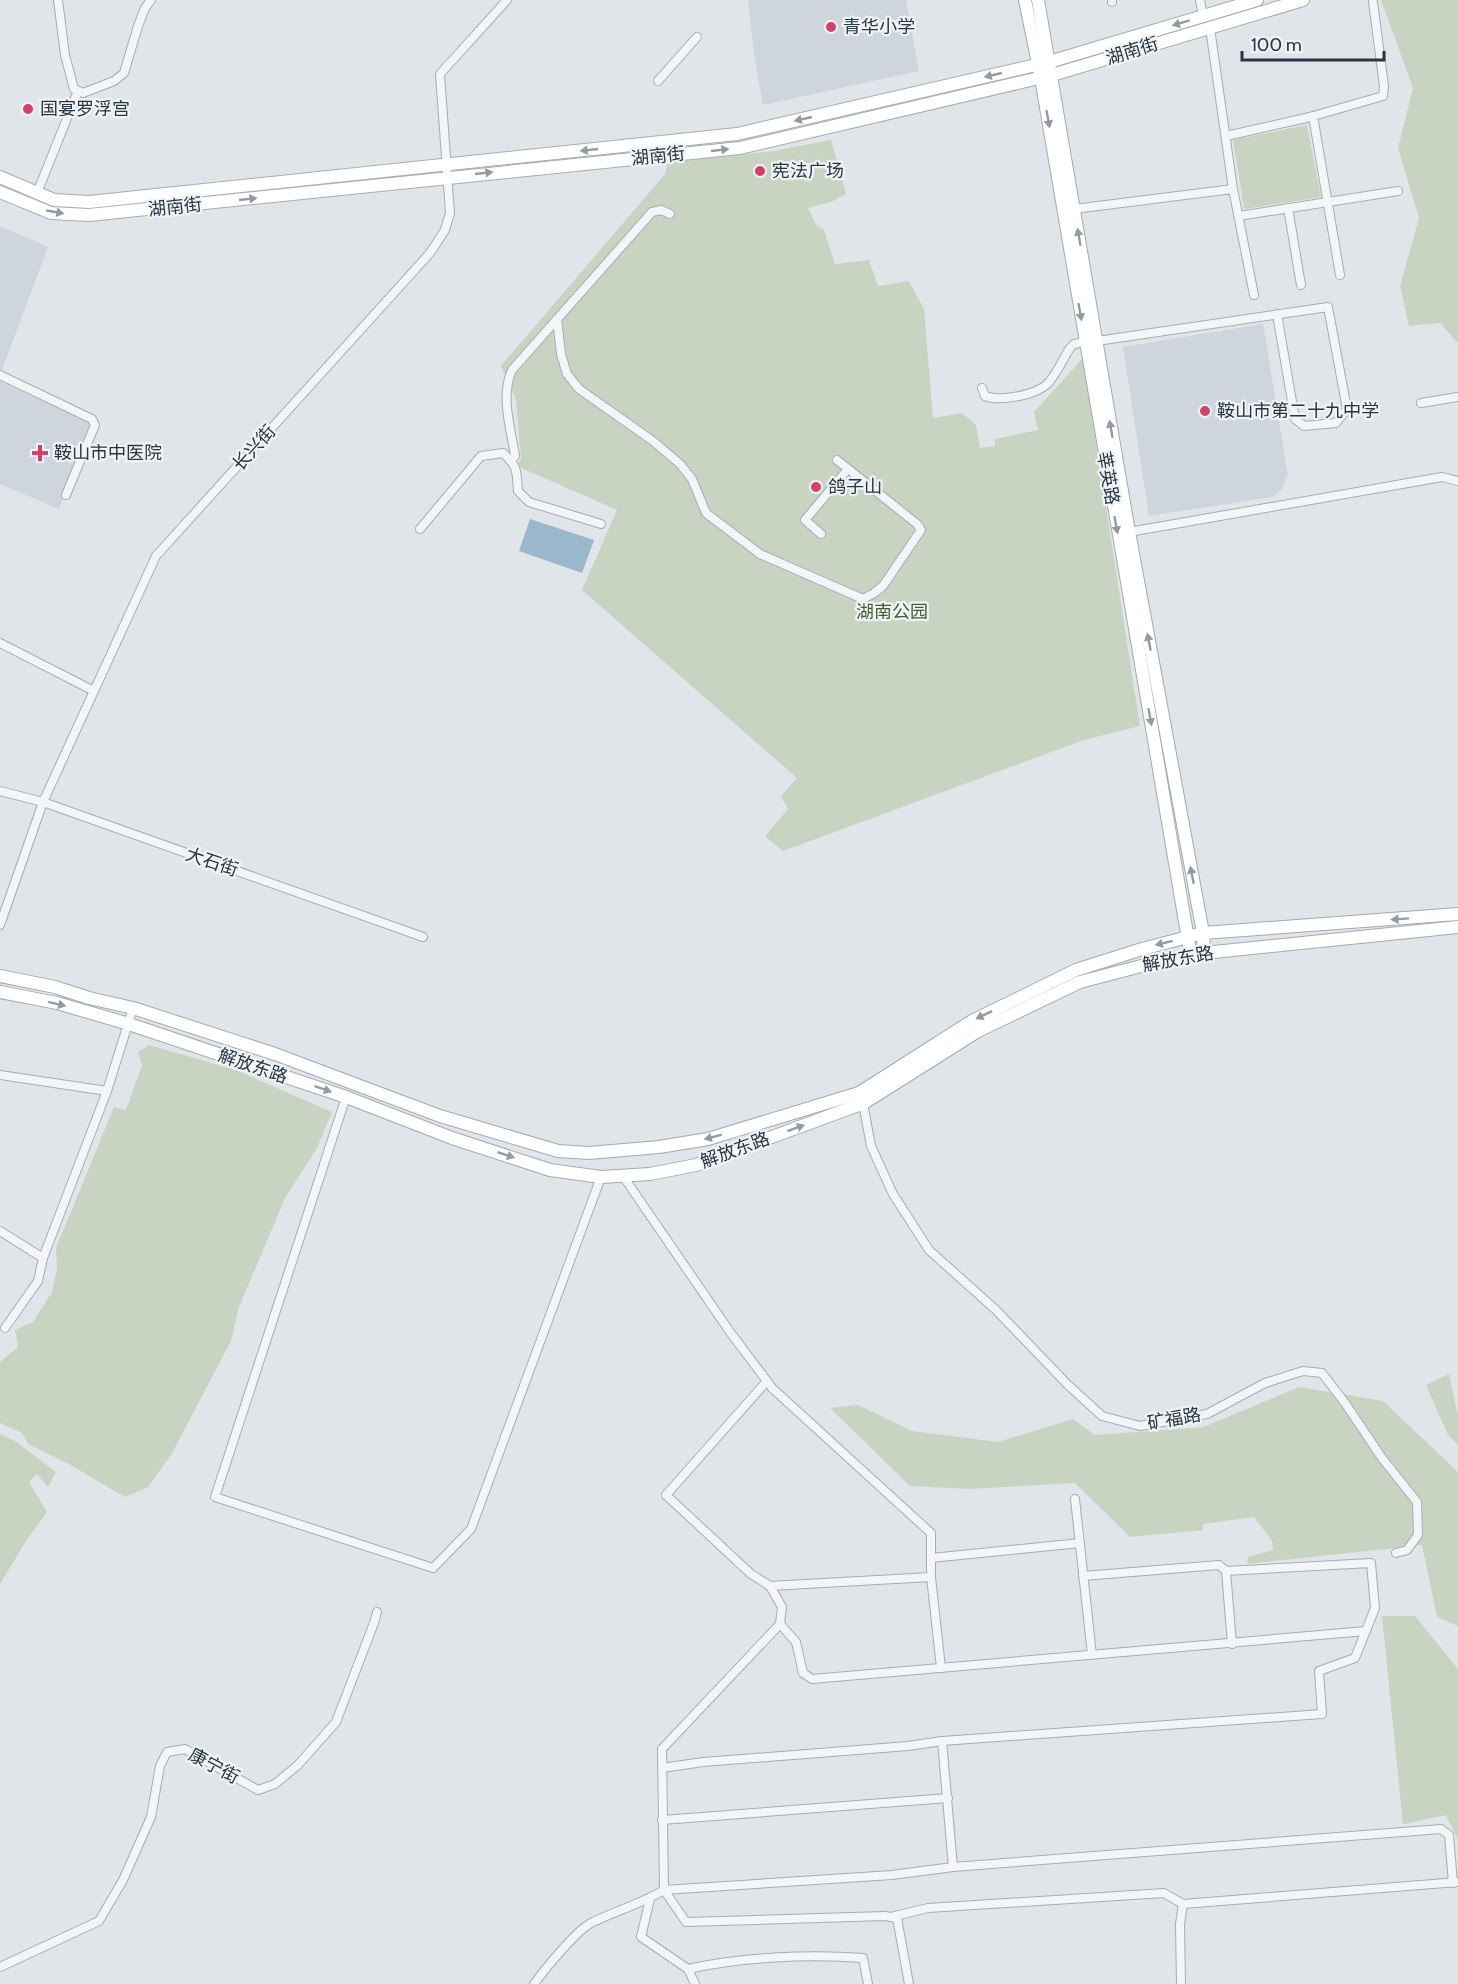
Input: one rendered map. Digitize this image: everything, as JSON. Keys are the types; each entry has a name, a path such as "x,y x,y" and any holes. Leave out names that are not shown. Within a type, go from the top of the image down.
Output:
{"main road":[{"name":"莘英路","path":"1025,0 1046,76 1074,209 1091,341 1129,532 1203,933 1204,953"},
{"name":"莘英路","path":"1038,0 1043,64"},
{"name":"湖南街","path":"0,192 51,213 89,215 738,135 1043,64 1257,0"},
{"name":"湖南街","path":"0,177 54,200 89,202 740,148 1046,76 1303,0"},
{"name":"莘英路","path":"1046,76 1189,937 1190,956"},
{"name":"解放东路","path":"0,976 55,987 133,1008 275,1054 440,1116 558,1151 590,1154 659,1147 708,1138 861,1098 972,1021 1076,970 1142,949 1203,933 1458,914"},
{"name":"解放东路","path":"0,992 57,1003 129,1024 346,1097 452,1138 550,1170 601,1177 650,1174 696,1165 861,1098 978,1031 1080,981 1204,953 1458,927"}],"street":[{"path":"58,0 65,55 74,89 83,93 114,81 124,73 145,8 151,0"},
{"name":"长兴街","path":"0,925 43,802 156,556 430,253 445,231 450,213 440,74 507,0"},
{"path":"1200,0 1203,16"},
{"path":"1226,136 1313,116 1383,96 1384,86 1372,2"},
{"path":"1210,28 1233,189 1254,295"},
{"path":"658,81 697,37"},
{"path":"37,193 78,91"},
{"path":"1313,116 1340,275"},
{"path":"1074,209 1233,189"},
{"path":"1239,216 1398,191"},
{"path":"1288,208 1301,285"},
{"path":"512,461 515,456 507,399 507,381 512,370 652,212 661,210 670,214"},
{"path":"982,388 985,396 992,399 1003,399 1038,390 1049,383 1074,344 1091,341 1277,314 1328,307 1347,409 1336,423 1305,426 1295,419 1277,314"},
{"path":"557,319 561,354 567,374 579,390 653,441 680,464 692,479 706,513 760,554 863,599 883,586 921,531 917,524 837,460"},
{"path":"0,375 92,419 95,425 66,495"},
{"path":"1421,403 1458,397"},
{"path":"420,529 481,456 503,453 512,461 518,472 518,491 529,502 601,524"},
{"path":"820,534 805,520 848,469"},
{"path":"1129,532 1442,477 1458,481"},
{"path":"0,643 94,691"},
{"name":"大石街","path":"0,791 43,802 423,937"},
{"path":"5,1328 38,1281 43,1258 106,1091 133,1008"},
{"path":"0,1075 106,1091"},
{"path":"346,1097 215,1497 433,1568 471,1529 601,1177"},
{"name":"矿福路","path":"861,1098 871,1146 893,1194 928,1250 996,1310 1067,1384 1102,1416 1140,1426 1207,1414 1265,1383 1304,1371 1322,1373 1382,1458 1417,1502 1418,1535 1407,1550 1396,1553"},
{"path":"623,1176 730,1332 772,1388 931,1533 931,1576 941,1668"},
{"path":"0,1231 43,1258"},
{"path":"767,1381 666,1495 751,1574 771,1586 782,1607 780,1624 662,1749 664,1890 686,1922 897,1918 909,1984"},
{"path":"1075,1499 1092,1656"},
{"path":"931,1558 1080,1543"},
{"path":"662,1768 703,1762 908,1746 942,1741 1322,1714 1319,1671 1354,1658 1375,1608 1371,1563 1226,1571 1219,1565 1083,1576"},
{"path":"1226,1571 1232,1644"},
{"path":"771,1586 931,1576"},
{"name":"康宁街","path":"0,1967 99,1921 123,1880 151,1817 160,1766 167,1752 185,1749 258,1790 275,1784 298,1765 336,1722 377,1611"},
{"path":"780,1624 796,1642 803,1673 812,1679 1232,1644 1366,1630"},
{"path":"942,1741 953,1867"},
{"path":"663,1820 948,1798"},
{"path":"534,1984 548,1965 589,1924 650,1899 664,1890 892,1875 953,1867 1441,1829 1449,1835 1456,1882 1182,1904 1164,1893 928,1908 891,1917"},
{"path":"650,1899 641,1937 688,1969 695,1984"},
{"path":"1181,1984 1182,1904"},
{"path":"688,1969 723,1961 835,1956 863,1958 868,1984"}],"shaded area":[{"name":"青华小学","path":"748,0 906,0 919,71 763,105 754,55"},
{"path":"0,226 48,247 0,375"},
{"name":"鞍山市第二十九中学","path":"1263,324 1288,475 1281,490 1272,497 1149,516 1123,347"},
{"name":"鞍山市中医院","path":"0,381 90,423 59,509 0,484"}],"green space":[{"path":"1381,0 1458,0 1458,343 1440,323 1409,326 1400,286 1419,218 1398,148 1413,88"},
{"path":"1307,125 1321,197 1244,209 1233,140"},
{"name":"湖南公园","path":"831,140 846,194 831,202 808,208 816,225 824,230 835,264 869,260 878,286 909,281 924,309 933,418 962,413 976,425 980,448 995,446 995,439 1038,430 1034,412 1083,358 1140,726 1084,740 783,851 765,836 788,809 781,796 797,778 582,590 617,510 517,466 521,459 516,400 501,366 665,174 668,162 773,151"},
{"path":"149,1045 236,1070 332,1112 317,1148 285,1198 239,1307 231,1341 171,1455 148,1487 125,1497 67,1463 28,1444 22,1433 0,1423 0,1362 18,1347 15,1330 33,1322 52,1292 57,1269 56,1248 114,1107 126,1110 142,1065 138,1052"},
{"path":"1449,1374 1458,1416 1458,1445 1448,1435 1426,1385"},
{"path":"1299,1387 1383,1401 1458,1472 1458,1626 1437,1617 1422,1545 1247,1564 1248,1557 1273,1550 1272,1541 1254,1517 1203,1524 1203,1530 1130,1537 1075,1483 969,1489 910,1486 830,1408 858,1405 912,1431 998,1442 1073,1419 1095,1435 1204,1427"},
{"path":"0,1434 15,1441 56,1472 48,1487 37,1474 29,1482 47,1512 0,1584"},
{"path":"1382,1616 1415,1616 1458,1669 1458,1840 1446,1815 1403,1824"}],"water":[{"path":"530,519 594,540 582,573 519,551"}],"place":[{"name":"青华小学","path":"831,27"},
{"name":"国宴罗浮宫","path":"28,109"},
{"name":"宪法广场","path":"760,171"},
{"name":"鞍山市第二十九中学","path":"1205,411"},
{"name":"鞍山市中医院","path":"40,453"},
{"name":"鸽子山","path":"816,487"}]}
